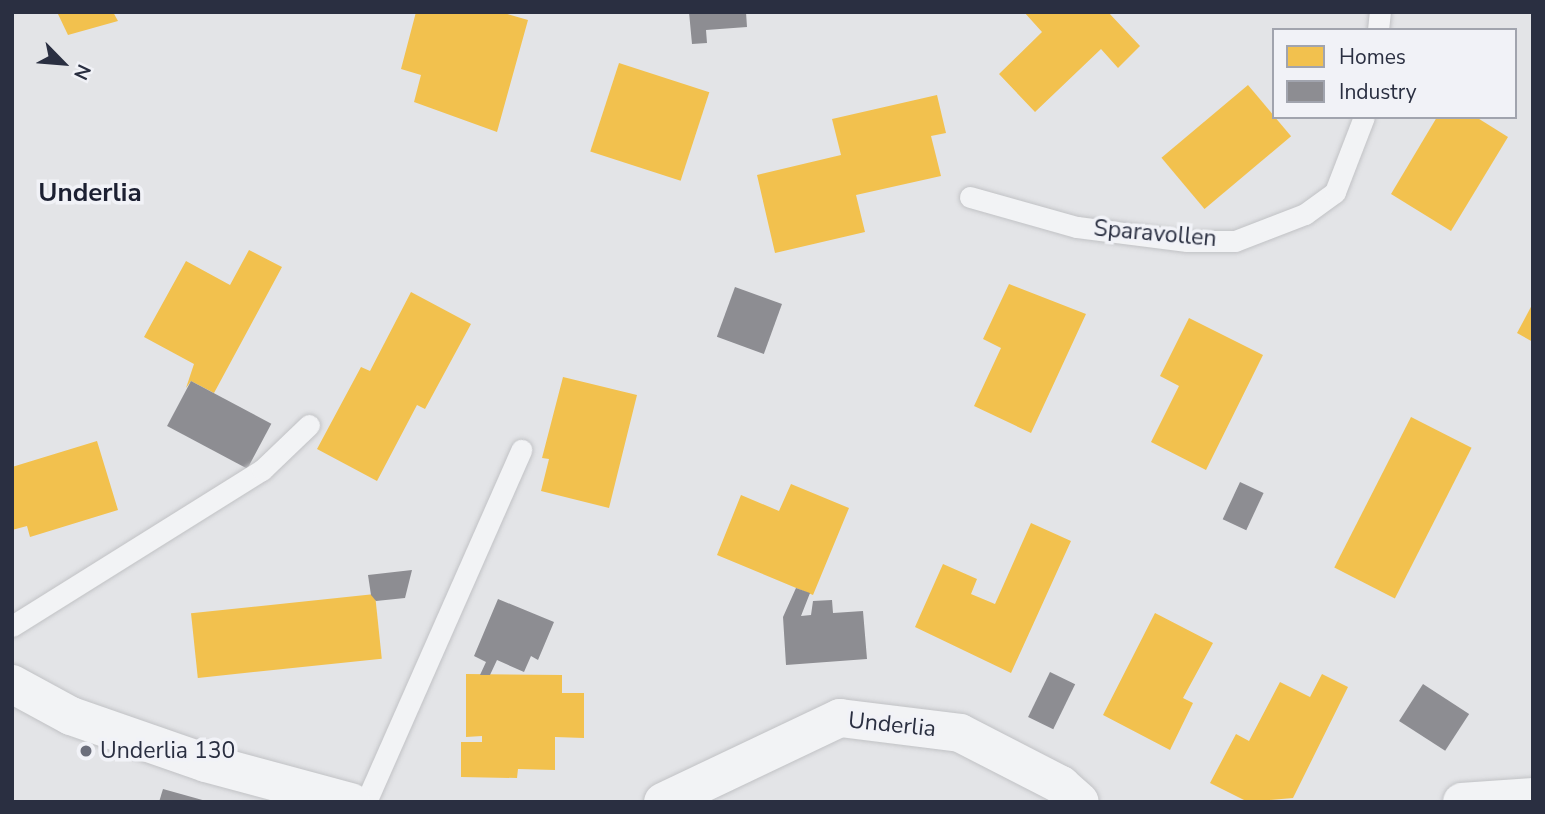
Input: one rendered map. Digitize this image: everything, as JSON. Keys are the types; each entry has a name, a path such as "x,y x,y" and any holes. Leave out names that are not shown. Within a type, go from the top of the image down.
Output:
{"street":[{"path":"12,684 71,716 206,763 351,802"},
{"name":"Underlia","path":"663,802 840,718 960,733 1061,785 1080,802"},
{"path":"1462,802 1533,797"}],"lane":[{"name":"Sparavollen","path":"970,197 1077,227 1187,241 1234,240 1305,215 1335,192 1363,119"},
{"path":"12,626 262,470 309,425"},
{"path":"366,802 521,450"}],"building: Homes":[{"path":"57,12 113,12 118,21 68,35"},
{"path":"416,12 500,12 528,20 497,132 414,102 421,75 401,69"},
{"path":"1024,12 1108,12 1140,46 1118,68 1101,49 1035,112 999,74 1042,32"},
{"path":"619,63 709,92 681,181 590,151"},
{"path":"1248,85 1272,114 1272,119 1277,119 1291,136 1205,209 1161,158"},
{"path":"937,95 946,133 931,136 941,176 856,195 865,232 775,253 757,175 841,155 832,119"},
{"path":"1436,119 1479,119 1508,137 1451,231 1391,194"},
{"path":"249,250 282,267 214,393 191,381 186,388 194,364 144,337 186,261 230,285"},
{"path":"1009,284 1086,314 1031,433 974,406 1001,348 983,339"},
{"path":"411,292 471,324 425,409 417,405 377,481 317,449 361,367 370,371"},
{"path":"1533,303 1533,342 1517,333"},
{"path":"1189,318 1263,355 1206,470 1151,442 1179,386 1160,376"},
{"path":"563,377 637,395 609,508 541,491 549,459 542,458"},
{"path":"1411,417 1472,448 1395,598 1334,568"},
{"path":"97,441 118,510 30,537 27,526 12,530 12,467"},
{"path":"791,484 849,508 813,595 717,555 741,495 779,511"},
{"path":"1031,523 1071,541 1011,673 915,627 943,564 977,579 971,594 995,604"},
{"path":"375,594 382,659 198,678 191,613"},
{"path":"1155,613 1213,643 1183,698 1193,703 1170,750 1103,715"},
{"path":"466,674 562,675 562,693 584,693 584,738 555,737 555,770 518,769 517,778 461,777 461,742 482,742 482,736 466,737"},
{"path":"1322,674 1348,687 1293,798 1248,802 1210,783 1236,734 1249,741 1280,682 1310,697"}],"building: Industry":[{"path":"689,12 746,12 747,27 706,30 707,43 692,44"},
{"path":"735,287 782,304 764,354 717,337"},
{"path":"191,381 271,424 247,469 167,426"},
{"path":"1240,482 1264,493 1246,530 1223,519"},
{"path":"412,570 405,598 376,601 371,595 368,575"},
{"path":"796,588 810,593 801,616 811,615 813,601 832,600 833,613 863,611 867,659 786,665 783,617"},
{"path":"498,599 554,622 538,660 531,656 524,672 497,660 490,675 480,675 486,662 474,656"},
{"path":"1050,672 1075,684 1053,729 1028,717"},
{"path":"1423,684 1469,714 1445,751 1399,721"},
{"path":"163,789 206,801 206,802 159,802"}],"place":[{"name":"Underlia 130","path":"86,751"}],"district":[{"name":"Underlia","path":"90,193"}]}
